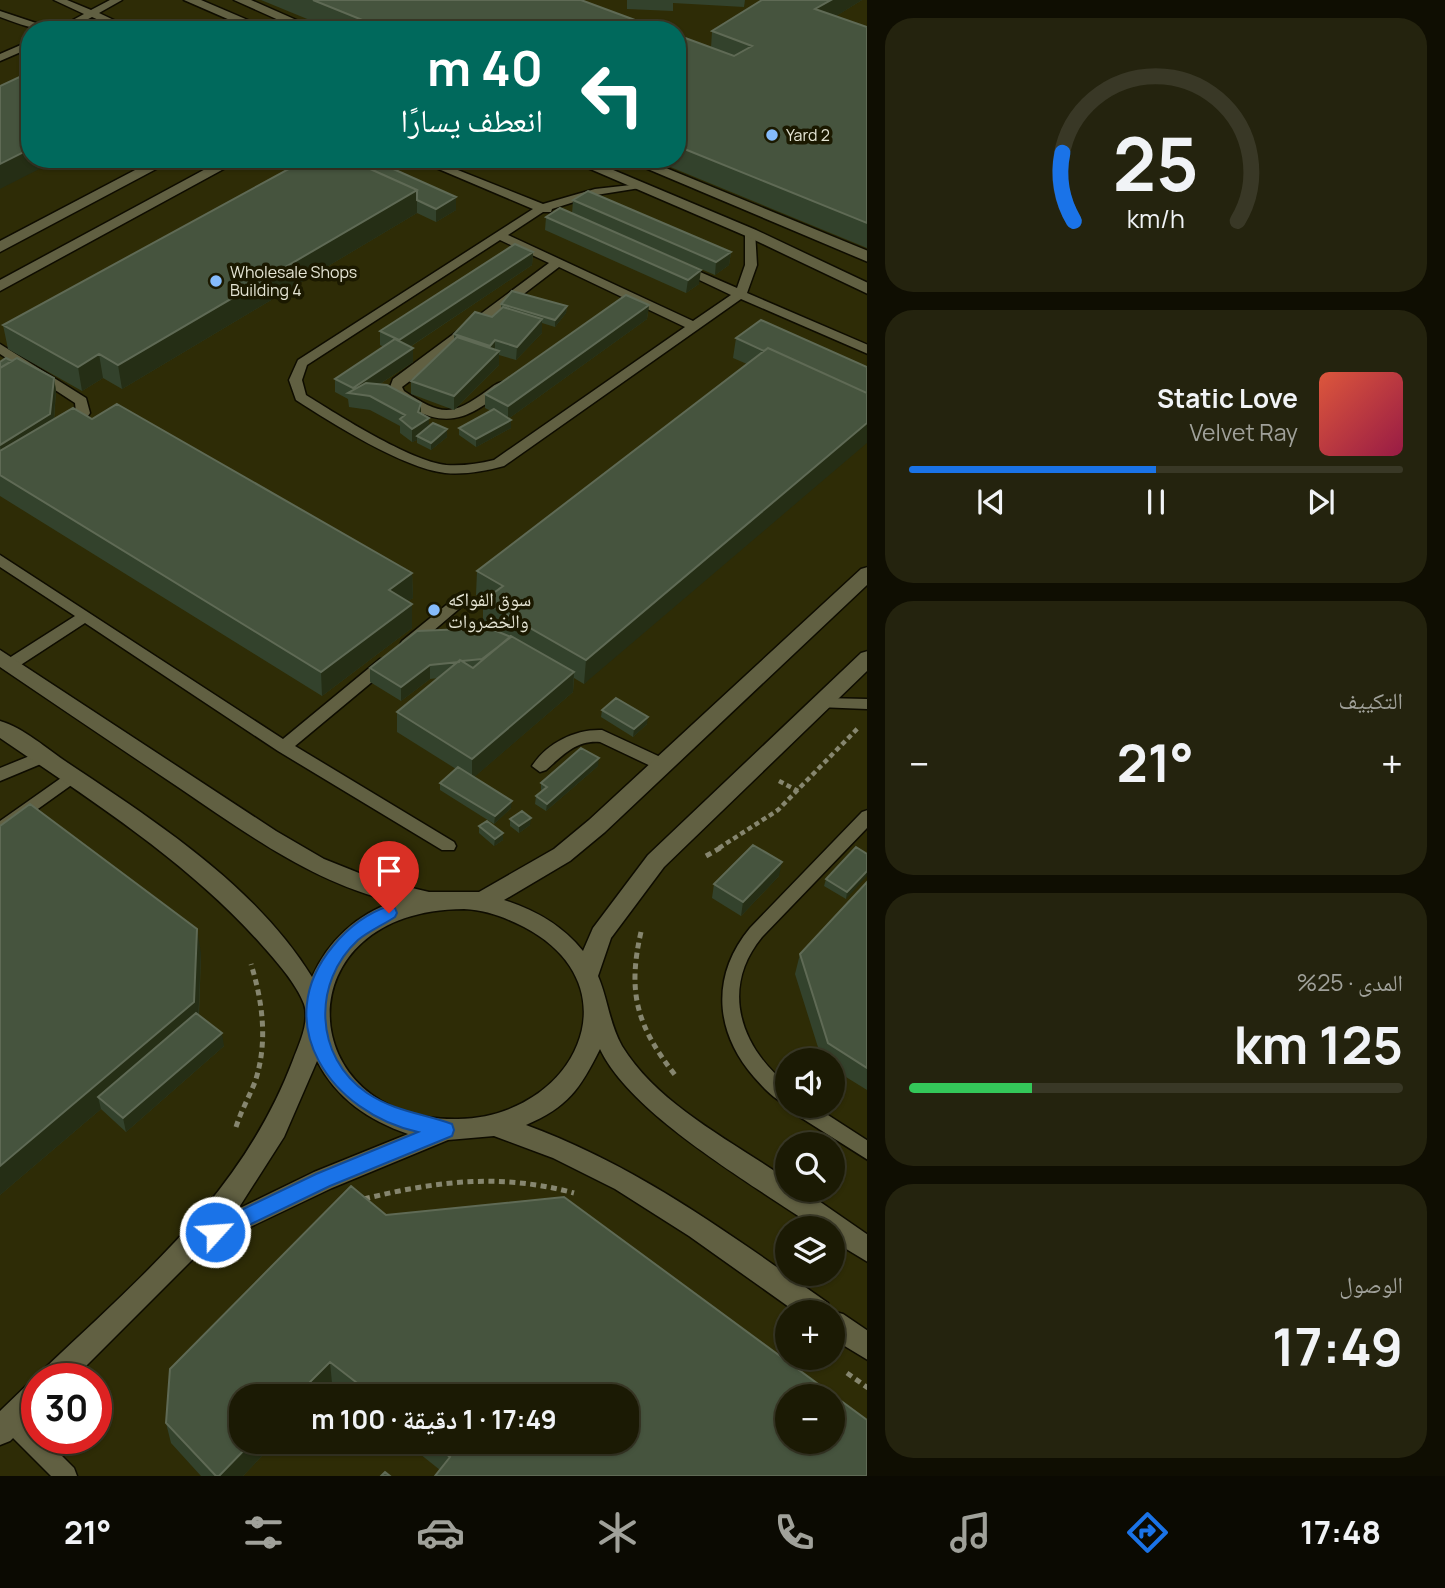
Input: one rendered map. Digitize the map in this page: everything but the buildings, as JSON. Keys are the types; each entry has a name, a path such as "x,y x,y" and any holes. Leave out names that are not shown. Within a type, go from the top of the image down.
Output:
{"street":[{"path":"190,0 242,21"},
{"path":"240,0 291,21"},
{"path":"0,247 152,168"},
{"path":"0,286 218,168"},
{"path":"595,168 751,233 867,289"},
{"path":"653,168 867,257"},
{"path":"481,902 562,855 663,765 867,573"},
{"path":"587,974 601,934 656,861 867,658"},
{"path":"5,660 257,830 316,865 370,887 430,901 481,902 525,915 562,940 587,974 597,1017 613,1052 636,1083 669,1112 867,1250"},
{"path":"0,728 159,839 246,913 284,955 315,1002"},
{"path":"430,901 389,913 352,935 327,966 315,1002 316,1030 330,1066 358,1097 398,1120 445,1130 497,1126 538,1110 569,1084 590,1052 597,1017"},
{"path":"69,1363 193,1243 235,1192 268,1142 296,1086 316,1030"},
{"path":"497,1126 582,1158 623,1180 663,1203 801,1300"},
{"path":"193,1243 323,1180 445,1130"},
{"path":"845,1331 867,1347"},
{"path":"5,1426 21,1410"}],"lane":[{"path":"59,0 108,21"},
{"path":"80,21 117,0"},
{"path":"1,15 21,22"},
{"path":"0,58 21,48"},
{"path":"442,168 567,219"},
{"path":"636,186 562,200 542,208 302,363 295,374 294,386 301,397 412,460 432,468 478,470 499,463 740,294 749,280 753,262 751,233"},
{"path":"499,235 557,263 621,299 694,326"},
{"path":"666,262 867,350"},
{"path":"519,373 466,412 450,417 432,413 398,393 396,387 398,382 557,263"},
{"path":"4,355 80,401 83,413 57,432"},
{"path":"0,560 284,747 448,846"},
{"path":"284,747 455,605"},
{"path":"5,660 86,616"},
{"path":"823,703 867,704"},
{"path":"540,765 570,740 590,734 601,736 663,765"},
{"path":"0,775 42,757"},
{"path":"0,830 71,777"},
{"path":"775,1085 752,1063 737,1035 730,1006 732,979 741,953 757,932 867,816"},
{"path":"817,1118 867,1152"},
{"path":"5,1426 66,1476"}],"shaded area":[{"name":"سوق الفواكه والخضروات","path":"0,0 867,0 867,1476 0,1476"}],"place":[{"name":"Yard 2","path":"772,135"},
{"name":"Wholesale Shops Building 4","path":"216,281"},
{"name":"سوق الفواكه والخضروات","path":"434,610"}],"route":[{"path":"215,1232 323,1180 445,1130 398,1120 358,1097 330,1066 316,1030 315,1002 327,966 352,935 389,913"}]}
